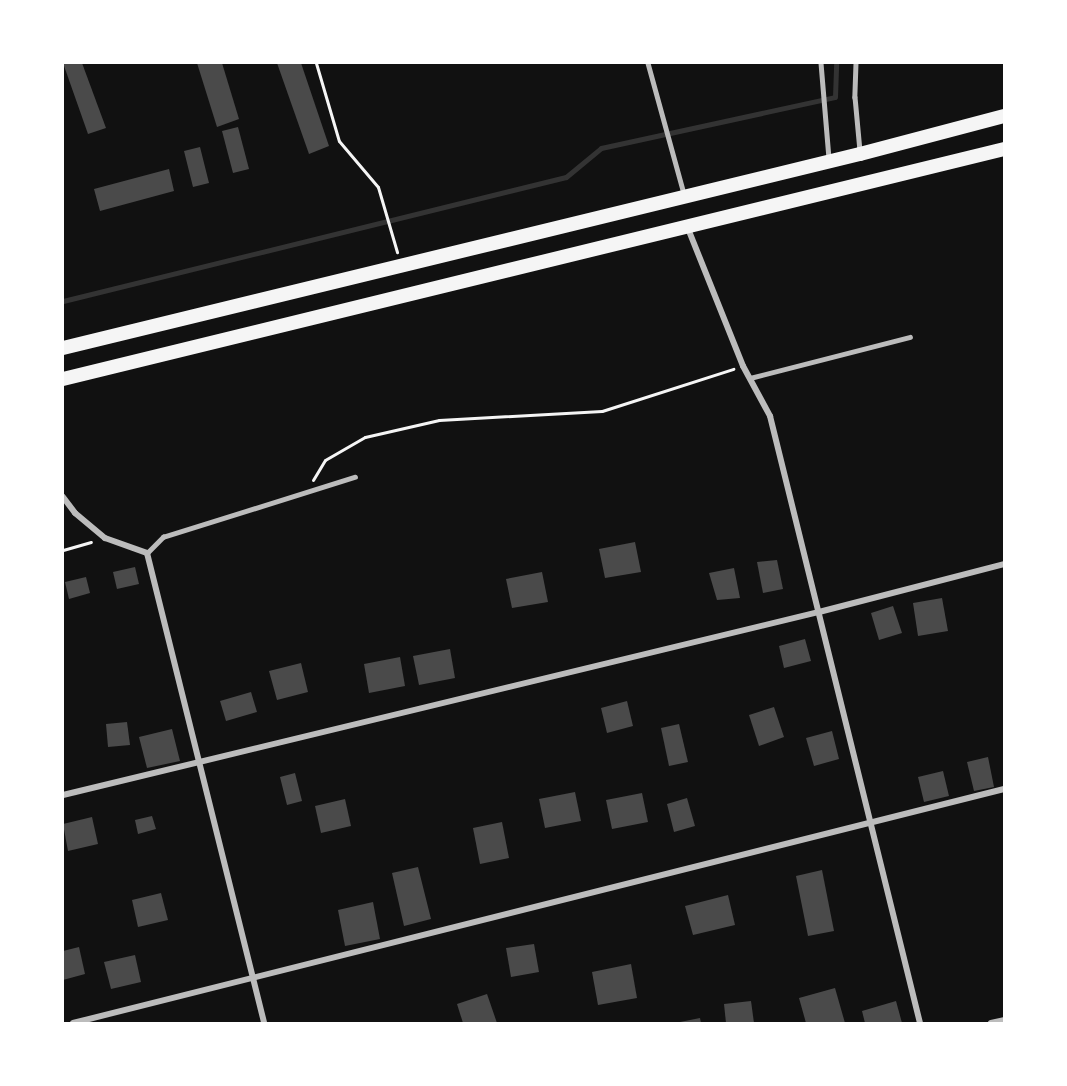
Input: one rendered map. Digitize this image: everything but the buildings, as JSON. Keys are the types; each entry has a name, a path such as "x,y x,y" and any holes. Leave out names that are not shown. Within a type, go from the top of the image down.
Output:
{"highway":[{"path":"63,348 829,162 1004,116"},
{"path":"63,379 1004,149"}],"street":[{"path":"686,226 743,366 770,416 920,1023"},
{"path":"63,497 75,513 105,538 147,553 264,1023"},
{"path":"63,795 819,612 1004,564"},
{"path":"73,1023 1004,789"},
{"path":"992,1023 1004,1020"}],"lane":[{"path":"648,63 685,196"},
{"path":"821,63 829,162"},
{"path":"856,63 855,97 860,154"},
{"path":"750,378 910,337"},
{"path":"147,553 163,537 355,477"}],"path":[{"path":"316,63 339,141 378,187 400,266"},
{"path":"305,493 325,460 365,437 439,420 602,411 743,366"},
{"path":"63,550 105,538"}],"waterway":[{"path":"63,301 566,177 601,148 835,97 836,63"}]}
